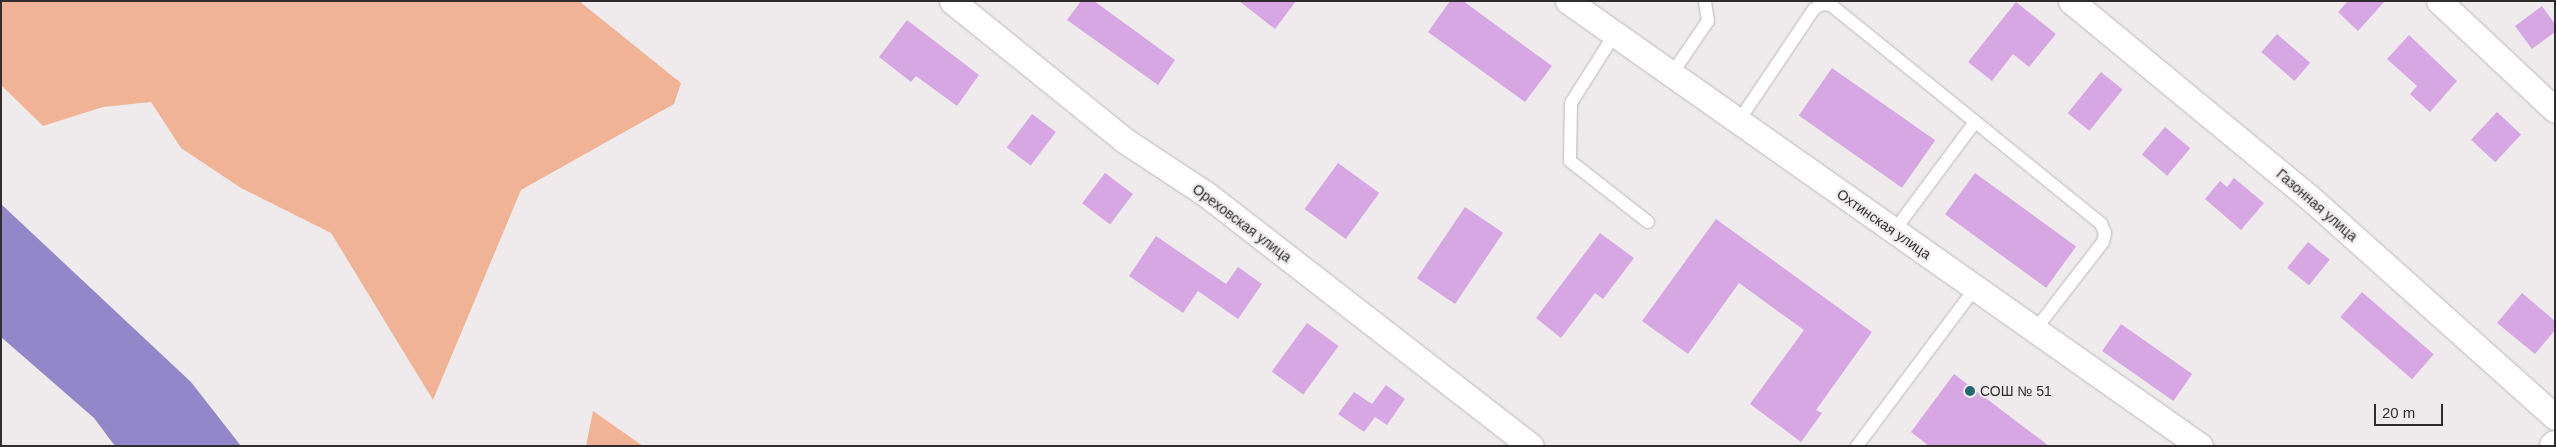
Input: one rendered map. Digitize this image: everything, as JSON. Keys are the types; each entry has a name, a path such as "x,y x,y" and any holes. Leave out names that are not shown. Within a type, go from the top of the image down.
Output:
{"street":[{"name":"Ореховская улица","path":"952,1 1124,140 1206,194 1531,446"},
{"name":"Охтинская улица","path":"1568,1 2200,446"},
{"name":"Газонная улица","path":"2071,1 2309,197 2555,417"},
{"path":"2439,1 2555,110"}],"lane":[{"path":"1671,75 1708,21 1705,1"},
{"path":"1738,122 1814,8 1822,4 1831,5 2101,224 2105,233 2103,242 2035,330"},
{"path":"1614,35 1571,104 1570,162 1648,222"},
{"path":"1894,231 1976,122"},
{"path":"1857,446 1975,288"}],"shaded area":[{"path":"1,1 579,1 681,83 674,104 521,190 433,400 331,233 241,188 181,148 151,102 103,107 43,126 1,85"},
{"path":"1,204 191,382 241,446 115,446 94,418 1,337"},
{"path":"593,411 643,446 586,446"}],"building":[{"path":"1081,1 1094,1 1175,60 1158,85 1067,20"},
{"path":"1239,1 1296,1 1275,29"},
{"path":"1450,1 1463,1 1552,66 1525,102 1428,32"},
{"path":"2348,1 2385,1 2358,31 2338,12"},
{"path":"2016,2 2056,34 2029,67 2013,54 1992,81 1968,62"},
{"path":"2542,6 2555,24 2555,32 2532,49 2515,26"},
{"path":"907,20 979,75 957,106 916,76 911,82 879,57"},
{"path":"2277,34 2310,63 2294,81 2261,52"},
{"path":"2409,35 2457,81 2430,112 2410,94 2417,86 2387,59"},
{"path":"1832,68 1935,140 1902,188 1799,116"},
{"path":"2101,72 2123,90 2089,131 2068,113"},
{"path":"2497,112 2521,135 2495,162 2471,140"},
{"path":"1032,114 1056,132 1031,166 1007,148"},
{"path":"2165,127 2190,148 2167,176 2142,155"},
{"path":"1338,163 1379,193 1346,239 1304,209"},
{"path":"1105,173 1133,194 1110,224 1082,203"},
{"path":"1975,173 2076,246 2046,288 1945,214"},
{"path":"2234,178 2264,203 2241,230 2205,199 2220,181 2227,187"},
{"path":"1465,207 1503,233 1455,304 1417,278"},
{"path":"1716,219 1872,332 1816,410 1822,413 1801,442 1750,404 1804,330 1739,283 1688,354 1642,321"},
{"path":"1600,233 1634,258 1603,299 1595,293 1561,338 1536,318"},
{"path":"1156,236 1226,284 1238,267 1262,284 1238,319 1198,291 1183,313 1129,276"},
{"path":"2308,242 2330,260 2309,285 2287,268"},
{"path":"2362,292 2434,354 2412,379 2340,317"},
{"path":"2522,293 2555,321 2555,330 2535,354 2497,323"},
{"path":"1307,323 1339,346 1303,394 1272,372"},
{"path":"2121,324 2192,374 2173,401 2102,351"},
{"path":"1954,374 2049,446 1929,446 1911,432"},
{"path":"1386,385 1405,399 1387,425 1375,417 1364,432 1338,414 1354,392 1372,404"}],"place":[{"name":"СОШ № 51","path":"1970,391"}]}
